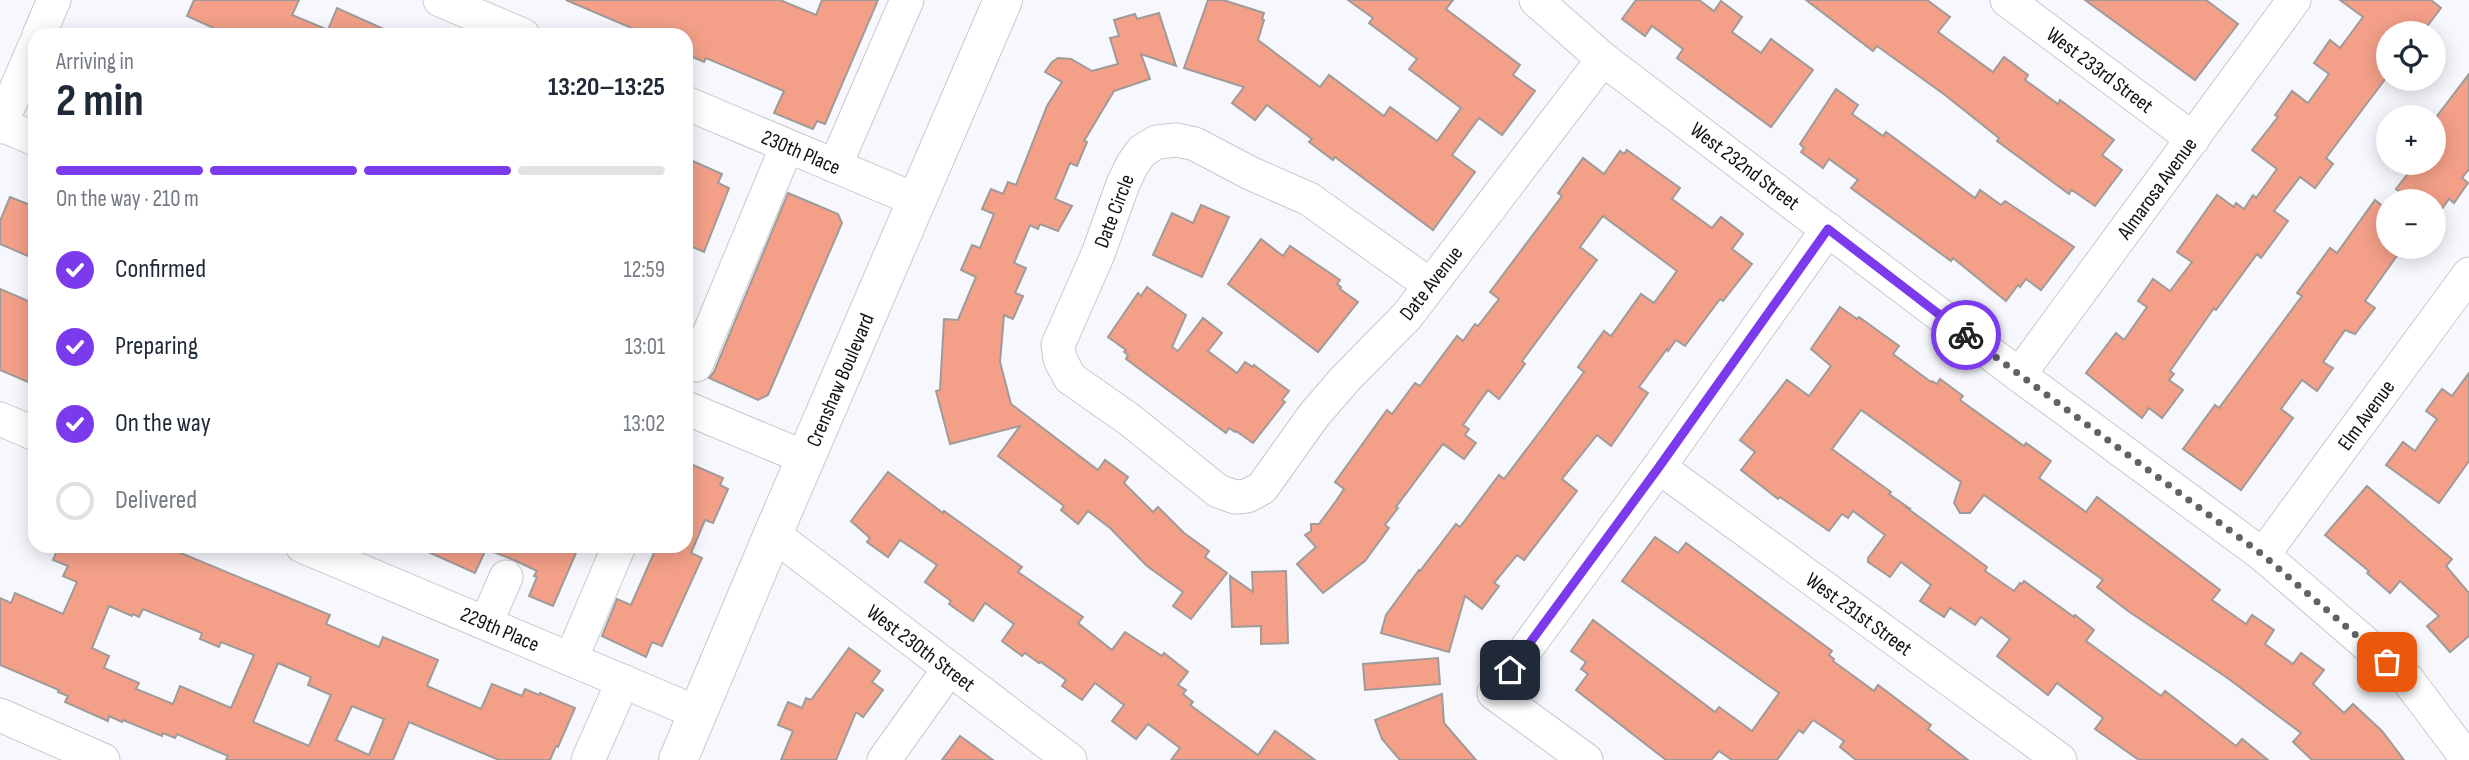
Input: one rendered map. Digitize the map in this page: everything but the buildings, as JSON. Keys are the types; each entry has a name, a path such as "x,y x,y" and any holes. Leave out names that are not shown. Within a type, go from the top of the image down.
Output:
{"main road":[{"name":"Crenshaw Boulevard","path":"678,760 1003,0"}],"street":[{"path":"42,28 54,0"},
{"path":"440,0 506,28"},
{"path":"835,166 907,0"},
{"name":"West 232nd Street","path":"1536,0 1603,59 2019,375 2263,555 2408,680 2469,760"},
{"name":"West 233rd Street","path":"2007,0 2193,139"},
{"name":"Almarosa Avenue","path":"2019,375 2294,0"},
{"name":"Date Avenue","path":"1247,496 1262,488 1314,415 1407,316 1603,59"},
{"path":"28,61 0,125 28,136"},
{"name":"230th Place","path":"693,106 916,200"},
{"name":"Date Circle","path":"1247,496 1235,497 1218,491 1130,420 1070,377 1060,359 1058,345 1098,254 1123,184 1142,151 1157,142 1177,140 1195,144 1250,173 1309,199 1430,285"},
{"path":"693,379 787,146"},
{"path":"1586,760 1494,693 1828,229"},
{"name":"Elm Avenue","path":"2263,555 2469,274"},
{"path":"693,388 806,458"},
{"path":"0,419 28,430"},
{"name":"West 231st Street","path":"1659,467 2060,760"},
{"name":"West 230th Street","path":"773,534 1070,760"},
{"name":"229th Place","path":"319,553 698,713"},
{"path":"571,659 616,553"},
{"path":"486,623 506,578"},
{"path":"884,760 949,669"},
{"path":"588,760 622,681"},
{"path":"0,715 103,760"}],"way so far":[{"path":"1966,335 2263,555 2387,662"}],"route":[{"path":"1510,670 1659,467 1828,229 1966,335"}]}
